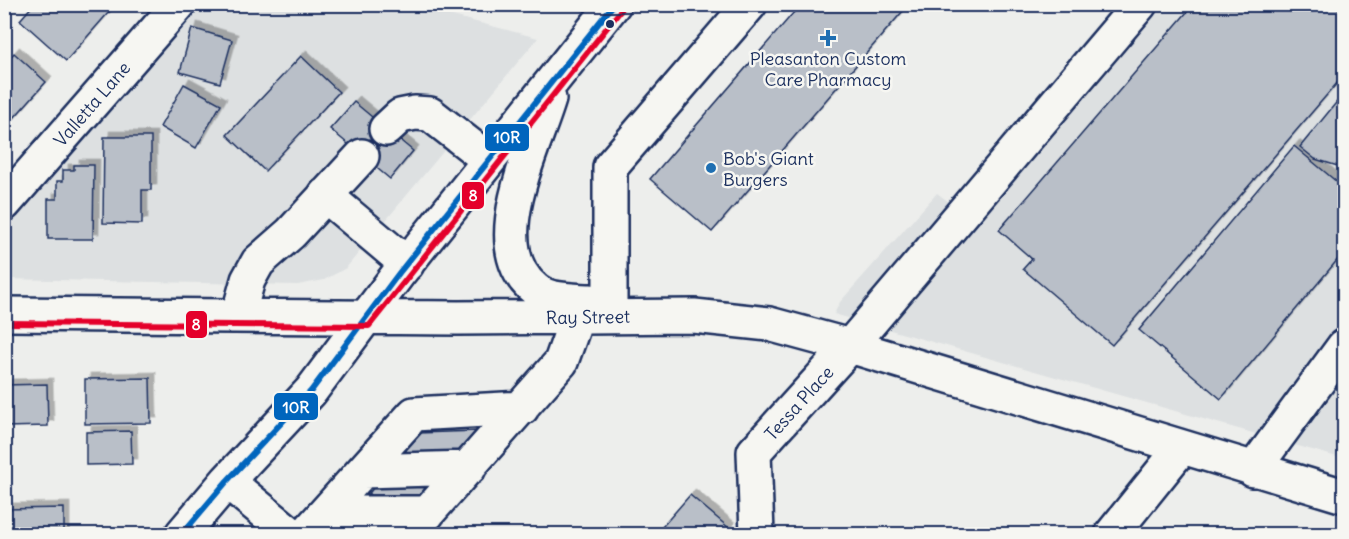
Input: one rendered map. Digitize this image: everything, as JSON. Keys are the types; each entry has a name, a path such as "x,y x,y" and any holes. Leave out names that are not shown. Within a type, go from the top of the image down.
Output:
{"street":[{"name":"Valletta Lane","path":"4,204 178,4"},
{"path":"182,534 227,481 311,391 407,264 614,4"},
{"path":"610,302 610,167 750,4"},
{"name":"Tessa Place","path":"757,534 754,452 850,346 1140,4"},
{"path":"555,78 511,221 511,246 520,273 537,291 561,299 651,302 678,316"},
{"path":"386,129 400,116 415,113 430,114 489,160"},
{"path":"238,316 248,280 258,262 291,233 362,156"},
{"path":"325,195 407,264"},
{"name":"Ray Street","path":"4,314 365,318 694,316 769,324 850,346 1344,496"},
{"path":"316,524 419,524 561,362 577,317"},
{"path":"1253,470 1332,380 1344,346"},
{"path":"316,524 414,414 522,408"},
{"path":"1112,534 1182,447"},
{"path":"363,471 469,468"},
{"path":"227,481 291,534"}],"shaded area":[{"path":"200,5 410,5 538,38 346,268 324,280 298,285 5,279 5,232"},
{"path":"1113,5 1344,5 1344,459 834,314 840,302 937,193 949,202"}],"building":[{"path":"34,4 62,4 66,8 70,4 116,4 66,61 20,20"},
{"path":"801,4 909,4 712,232 650,179"},
{"path":"1194,4 1333,4 1344,14 1344,75 1112,345 1023,269 1032,259 999,230"},
{"path":"192,28 232,40 220,83 180,72"},
{"path":"14,53 46,82 4,129 4,64"},
{"path":"301,56 339,92 265,171 227,135"},
{"path":"184,84 221,104 196,148 160,127"},
{"path":"1344,93 1344,168 1315,159 1300,147"},
{"path":"354,102 413,151 390,179 330,129"},
{"path":"104,137 151,137 151,190 142,190 142,224 103,223"},
{"path":"1294,146 1344,188 1344,252 1221,399 1139,330"},
{"path":"74,165 94,165 93,239 48,239 48,199 57,199 57,181 63,181 63,170 74,170"},
{"path":"150,378 151,423 85,424 85,379"},
{"path":"47,384 48,426 4,427 4,385"},
{"path":"131,431 132,464 86,465 86,432"},
{"path":"478,431 395,534 336,534 418,433"},
{"path":"690,495 729,528 723,534 656,534"},
{"path":"64,508 64,534 4,534 4,509"}],"transit line":[{"name":"10R","path":"182,534 227,481 311,391 399,273 614,4"},
{"name":"8","path":"4,323 369,326 621,10"}],"place":[{"name":"Pleasanton Custom Care Pharmacy","path":"828,38"},
{"name":"Bob's Giant Burgers","path":"711,168"}]}
